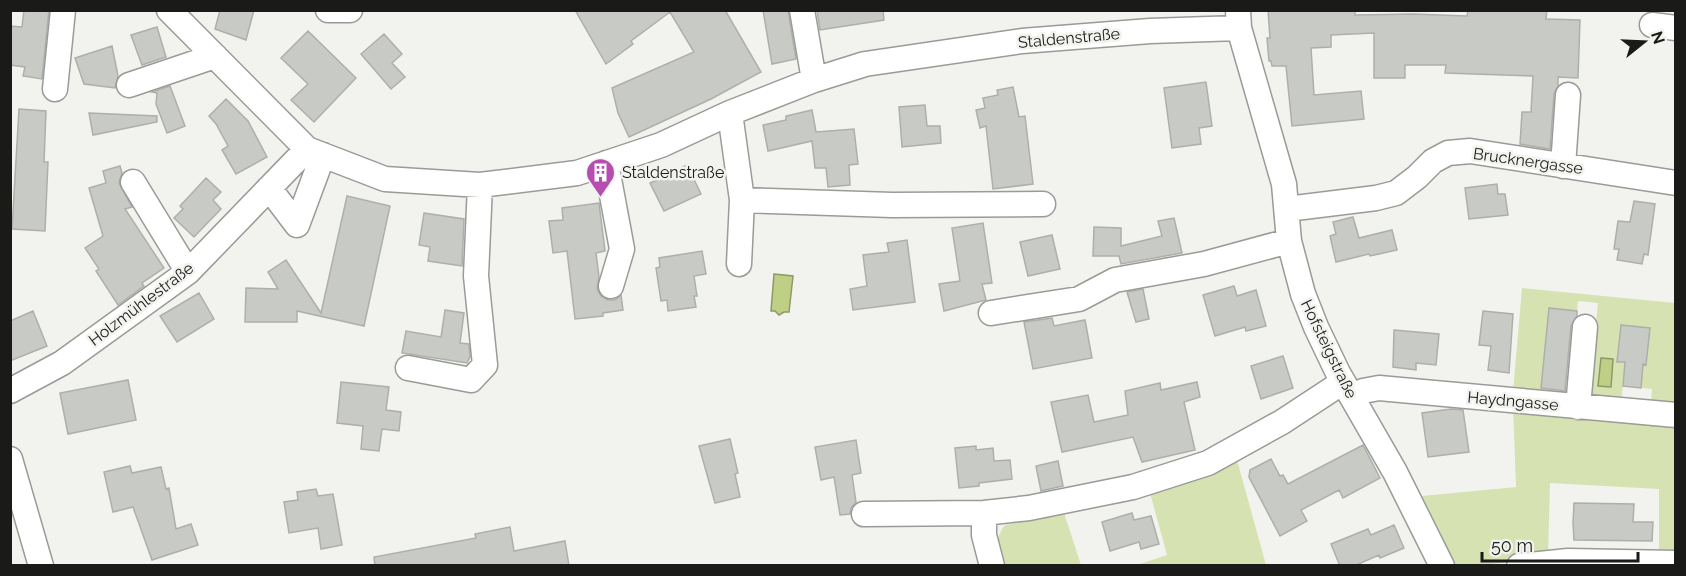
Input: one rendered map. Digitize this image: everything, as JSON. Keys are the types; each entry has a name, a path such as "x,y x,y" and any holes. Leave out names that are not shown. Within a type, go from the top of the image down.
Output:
{"street":[{"path":"55,89 63,10"},
{"name":"Staldenstraße","path":"169,10 315,152 386,179 480,185 577,173 606,164 660,145 730,113 814,80 866,64 1022,41 1150,32 1239,19"},
{"path":"328,10 350,10"},
{"path":"802,10 814,80"},
{"name":"Hofsteigstraße","path":"1239,19 1284,184 1289,241 1303,294 1316,327 1348,390 1395,472 1442,566"},
{"path":"1652,25 1676,28"},
{"path":"129,85 215,57"},
{"path":"1563,166 1568,95"},
{"path":"730,113 742,200 739,264"},
{"path":"269,189 297,225 315,152"},
{"name":"Holzmühlestraße","path":"10,391 62,363 188,272 269,189 315,152"},
{"name":"Brucknergasse","path":"1287,209 1376,198 1396,193 1417,177 1432,161 1448,153 1470,152 1676,183"},
{"path":"606,164 622,249 611,286"},
{"path":"133,182 188,272"},
{"path":"408,368 471,380 485,365 476,276 480,185"},
{"path":"742,200 892,205 1043,204"},
{"path":"991,313 1078,300 1115,280 1204,264 1289,241"},
{"path":"1578,407 1585,327"},
{"name":"Haydngasse","path":"864,514 984,513 1029,508 1133,487 1208,463 1281,422 1348,390 1364,391 1379,388 1676,416"},
{"path":"10,459 14,488 41,566"},
{"path":"984,513 984,535 992,566"},
{"path":"1519,566 1568,561 1676,563"}],"shaded area":[{"path":"774,274 793,276 789,312 779,315 771,311"},
{"path":"1522,288 1675,303 1675,408 1651,406 1652,389 1623,386 1621,400 1588,397 1598,303 1578,301 1577,311 1549,308 1541,389 1569,392 1568,396 1513,392"},
{"path":"1601,358 1613,359 1611,387 1598,386"},
{"path":"1513,406 1675,422 1675,554 1659,553 1659,489 1550,483 1548,556 1485,565 1456,565 1422,496 1516,487"},
{"path":"1237,460 1266,565 1134,566 1167,555 1150,493"},
{"path":"1064,513 1081,565 1000,565 997,544 1005,525"}],"building":[{"path":"24,10 49,10 42,79 23,76 25,67 10,65 10,26 22,27"},
{"path":"220,10 254,10 246,40 215,29"},
{"path":"575,10 725,10 761,72 711,99 629,137 618,113 612,88 694,52 670,12 631,41 633,44 606,64"},
{"path":"763,10 788,10 796,59 772,64"},
{"path":"817,10 883,10 884,20 820,30"},
{"path":"1268,10 1355,10 1355,15 1467,16 1468,10 1547,10 1546,19 1580,20 1578,78 1558,77 1558,86 1554,94 1550,149 1520,144 1522,112 1531,112 1533,76 1445,73 1446,65 1405,65 1405,78 1374,78 1374,33 1331,35 1331,47 1311,48 1314,95 1361,91 1364,119 1292,126 1286,66 1272,66 1269,61"},
{"path":"157,27 166,57 142,65 131,35"},
{"path":"308,31 356,78 314,122 291,100 308,84 281,58"},
{"path":"384,34 402,54 392,63 405,77 391,89 361,54"},
{"path":"112,46 118,76 115,88 84,84 75,58"},
{"path":"1206,82 1212,126 1199,128 1201,144 1172,148 1164,88"},
{"path":"170,86 185,126 167,133 156,104 157,93 152,92"},
{"path":"1013,87 1019,117 1025,116 1033,184 993,189 986,126 980,128 976,110 985,108 983,98 998,95 997,90"},
{"path":"226,99 248,121 267,157 236,174 222,150 228,146 209,116"},
{"path":"925,105 927,126 940,126 941,143 902,147 899,107"},
{"path":"19,109 46,111 44,162 48,162 45,231 12,229"},
{"path":"812,110 816,132 854,129 858,164 849,165 850,185 828,187 826,168 815,168 812,141 768,151 763,125 786,120 786,116"},
{"path":"89,113 157,116 157,122 93,135"},
{"path":"687,165 701,194 664,211 650,183"},
{"path":"120,166 122,173 119,183 132,207 125,209 164,268 142,283 144,286 118,305 96,271 99,269 85,248 103,236 89,188 106,183 103,171"},
{"path":"206,178 221,192 213,200 221,209 194,237 174,218 183,209 180,206"},
{"path":"1497,184 1498,194 1505,194 1508,215 1469,219 1465,188"},
{"path":"347,196 390,206 364,326 297,311 297,322 245,322 246,288 278,289 268,272 286,260 321,313"},
{"path":"1634,201 1655,204 1648,255 1644,254 1642,264 1617,260 1619,249 1614,249 1618,221 1630,222"},
{"path":"599,203 605,251 596,253 599,277 597,289 601,296 608,300 615,300 621,295 623,310 603,313 603,316 575,319 567,251 553,253 549,221 563,220 562,208"},
{"path":"424,213 464,219 462,266 428,261 430,247 419,245"},
{"path":"1353,217 1359,238 1392,230 1397,250 1336,262 1330,236 1336,234 1333,222"},
{"path":"1174,218 1182,253 1121,264 1119,256 1093,256 1094,227 1121,228 1121,246 1162,236 1158,221"},
{"path":"983,223 992,283 982,284 986,300 944,311 939,284 960,281 952,228"},
{"path":"1052,235 1060,269 1028,276 1020,242"},
{"path":"907,240 915,302 853,310 850,289 867,286 863,255 889,252 887,243"},
{"path":"702,251 706,274 694,276 696,307 668,311 667,300 661,301 656,268 660,267 659,258"},
{"path":"1234,286 1237,296 1256,290 1266,326 1246,331 1245,327 1215,336 1203,295"},
{"path":"1143,289 1149,319 1136,322 1127,292"},
{"path":"199,293 214,319 177,342 160,316"},
{"path":"1549,308 1577,311 1577,316 1571,326 1565,391 1541,388"},
{"path":"445,310 464,313 460,343 469,344 470,357 467,363 402,353 406,331 441,337"},
{"path":"33,311 47,346 10,361 10,321"},
{"path":"1483,311 1513,314 1509,373 1488,370 1491,346 1479,345"},
{"path":"1052,318 1054,326 1085,320 1092,358 1033,369 1024,322"},
{"path":"1621,325 1650,328 1641,388 1623,386 1625,362 1617,362"},
{"path":"1394,330 1439,334 1436,365 1416,363 1416,370 1393,367"},
{"path":"1283,356 1293,388 1261,399 1251,366"},
{"path":"128,380 136,420 68,434 60,393"},
{"path":"341,382 389,387 386,410 401,412 399,431 382,429 379,451 361,449 363,426 337,423"},
{"path":"1197,382 1200,397 1184,402 1195,450 1142,462 1133,437 1062,452 1051,402 1088,395 1094,422 1128,415 1125,391 1160,383 1161,390"},
{"path":"1451,409 1463,410 1469,452 1428,457 1422,413"},
{"path":"730,439 738,473 735,474 740,497 715,503 699,446"},
{"path":"856,440 861,473 852,475 856,502 850,514 840,515 834,477 821,480 815,447"},
{"path":"1363,445 1380,478 1343,498 1339,490 1301,510 1307,521 1280,536 1249,477 1250,470 1271,459 1280,476 1283,475 1288,484"},
{"path":"976,446 976,450 993,448 994,461 1010,460 1012,479 959,488 955,448"},
{"path":"1058,461 1063,486 1041,491 1036,466"},
{"path":"130,466 132,473 161,467 166,489 169,488 176,529 191,524 198,545 152,560 133,507 113,512 104,472"},
{"path":"316,489 318,496 333,494 342,545 321,549 318,528 289,533 284,502 298,500 297,492"},
{"path":"1574,503 1634,504 1633,522 1653,522 1652,541 1574,540"},
{"path":"1132,513 1134,520 1151,516 1159,544 1141,549 1139,542 1110,551 1102,522"},
{"path":"1394,525 1404,548 1380,558 1379,555 1354,566 1340,566 1331,544 1368,529 1371,535"},
{"path":"510,527 514,551 565,541 569,566 375,566 374,557 476,538 475,534"}],"place":[{"name":"Staldenstraße","path":"601,198"}]}
